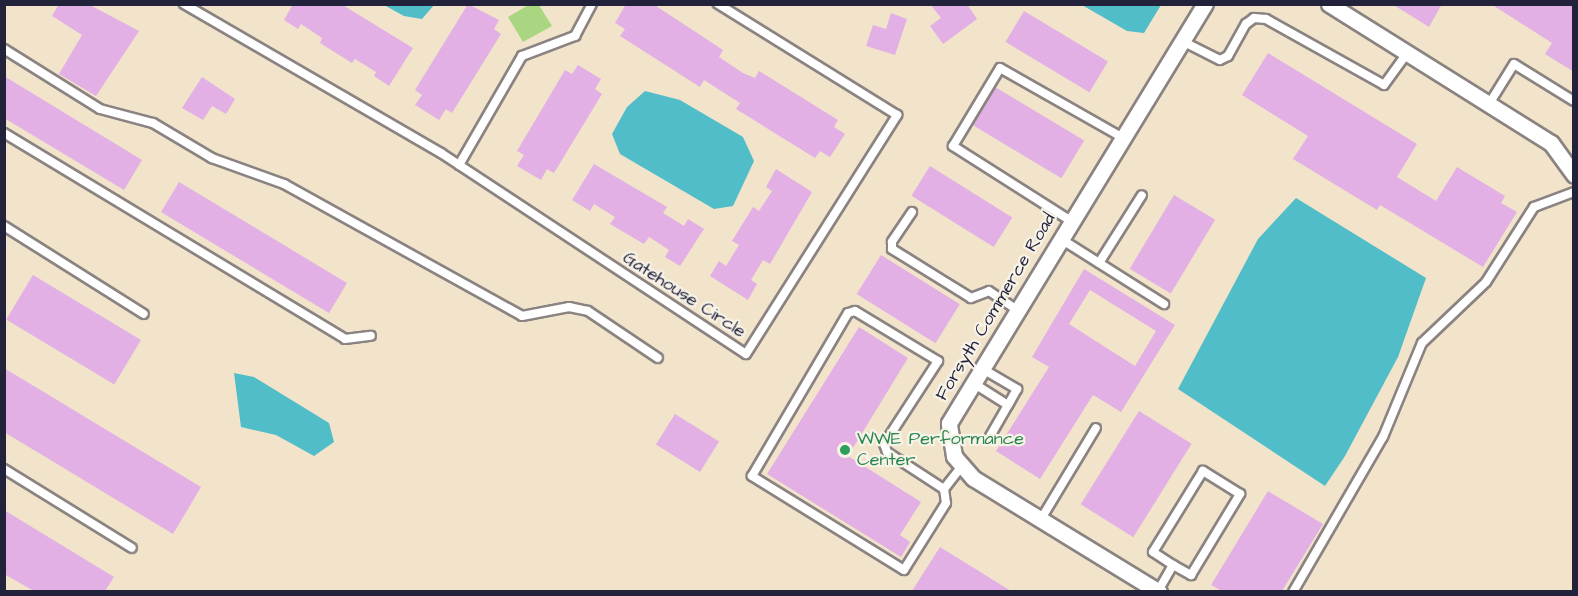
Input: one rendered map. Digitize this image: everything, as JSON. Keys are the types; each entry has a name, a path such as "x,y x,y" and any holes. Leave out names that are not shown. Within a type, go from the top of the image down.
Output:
{"street":[{"name":"Forsyth Commerce Road","path":"1155,590 973,478 954,456 949,423 1205,4"},
{"path":"1329,4 1346,9 1407,53 1551,143 1574,175"}],"lane":[{"name":"Gatehouse Circle","path":"184,4 459,165 746,354 897,115 718,4"},
{"path":"459,165 522,56 574,36 592,4"},
{"path":"1182,41 1220,60 1228,56 1246,24 1254,18 1266,19 1384,85 1407,53"},
{"path":"4,49 100,109 153,123 212,158 284,184 522,316 569,307 588,311 658,358"},
{"path":"1489,104 1514,63 1574,101"},
{"path":"1071,221 953,146 1000,68 1005,68 1123,138"},
{"path":"4,133 345,339 371,336"},
{"path":"1293,591 1383,437 1422,343 1486,282 1534,207 1574,192"},
{"path":"1099,263 1142,195"},
{"path":"912,212 891,249 971,298 989,291 1017,310"},
{"path":"4,226 144,314"},
{"path":"1060,239 1164,304"},
{"path":"944,489 887,452 884,444 938,361 855,311 848,313 752,476 904,570 946,503 944,489 962,466"},
{"path":"981,368 1017,389 990,436"},
{"path":"972,382 1008,405"},
{"path":"1041,519 1096,428"},
{"path":"4,469 132,548"},
{"path":"1203,471 1240,494 1191,575 1173,565 1153,552 1203,471"},
{"path":"1155,590 1173,565"}],"green space":[{"path":"530,4 539,5 552,26 523,42 508,17"}],"water":[{"path":"1161,4 1144,33 1127,31 1082,5"},
{"path":"384,5 434,5 422,19 404,16"},
{"path":"645,91 680,100 743,137 754,161 733,206 714,209 620,154 612,134 627,107"},
{"path":"1296,198 1426,278 1398,357 1345,456 1325,486 1178,389 1258,239"},
{"path":"234,373 254,377 329,423 334,442 314,456 276,435 241,427"}],"building":[{"path":"59,4 88,4 139,31 96,96 59,74 82,35 52,16"},
{"path":"293,4 341,4 413,48 389,86 374,76 376,72 355,59 352,63 320,43 322,38 301,24 298,29 284,20"},
{"path":"468,4 499,20 494,29 501,34 452,113 446,109 439,120 415,105 422,95 415,90"},
{"path":"626,4 653,4 723,50 719,57 743,73 755,78 759,71 838,120 834,127 845,134 830,157 820,151 815,158 736,109 740,103 704,80 700,87 620,36 625,29 615,23"},
{"path":"930,4 967,4 977,19 943,44 930,26 941,18"},
{"path":"1392,4 1442,4 1429,27"},
{"path":"1491,4 1574,4 1574,72 1545,54 1552,43"},
{"path":"1024,11 1108,61 1089,92 1005,42"},
{"path":"891,13 907,19 895,55 866,46 873,25 886,29"},
{"path":"1268,53 1417,144 1397,177 1436,201 1457,167 1505,196 1501,203 1517,212 1483,267 1380,205 1377,210 1293,159 1308,136 1242,95"},
{"path":"578,65 601,79 595,89 602,94 554,173 547,169 541,180 517,166 524,155 517,151 565,70 572,74"},
{"path":"4,76 142,160 124,190 4,118"},
{"path":"202,77 235,99 226,114 212,106 203,120 182,108"},
{"path":"995,87 1084,141 1061,178 972,125"},
{"path":"594,164 667,207 663,213 684,226 688,219 704,229 680,266 665,257 669,250 649,237 644,244 610,224 615,217 594,204 590,211 572,200"},
{"path":"930,166 1012,217 994,247 911,196"},
{"path":"776,169 812,192 770,264 763,260 751,280 757,284 748,300 710,276 719,261 726,266 739,245 732,241 753,207 759,211 772,191 766,187"},
{"path":"179,182 347,283 329,313 161,212"},
{"path":"1174,195 1215,220 1171,293 1130,269"},
{"path":"881,255 960,304 935,343 857,294"},
{"path":"1084,269 1175,325 1121,412 1093,395 1040,479 996,451 1049,367 1032,357","holes":["1090,290 1156,331 1135,366 1069,324"]},
{"path":"33,275 141,340 114,384 6,320"},
{"path":"859,327 908,358 848,456 921,502 900,535 910,542 901,557 767,474"},
{"path":"4,368 201,487 173,534 4,432"},
{"path":"1139,411 1192,444 1133,537 1081,504"},
{"path":"675,414 719,442 700,472 656,445"},
{"path":"1268,491 1323,524 1282,591 1222,591 1211,585"},
{"path":"4,510 114,577 105,591 34,591 4,574"},
{"path":"940,547 1011,591 912,591"}],"place":[{"name":"WWE Performance Center","path":"845,450"}]}
